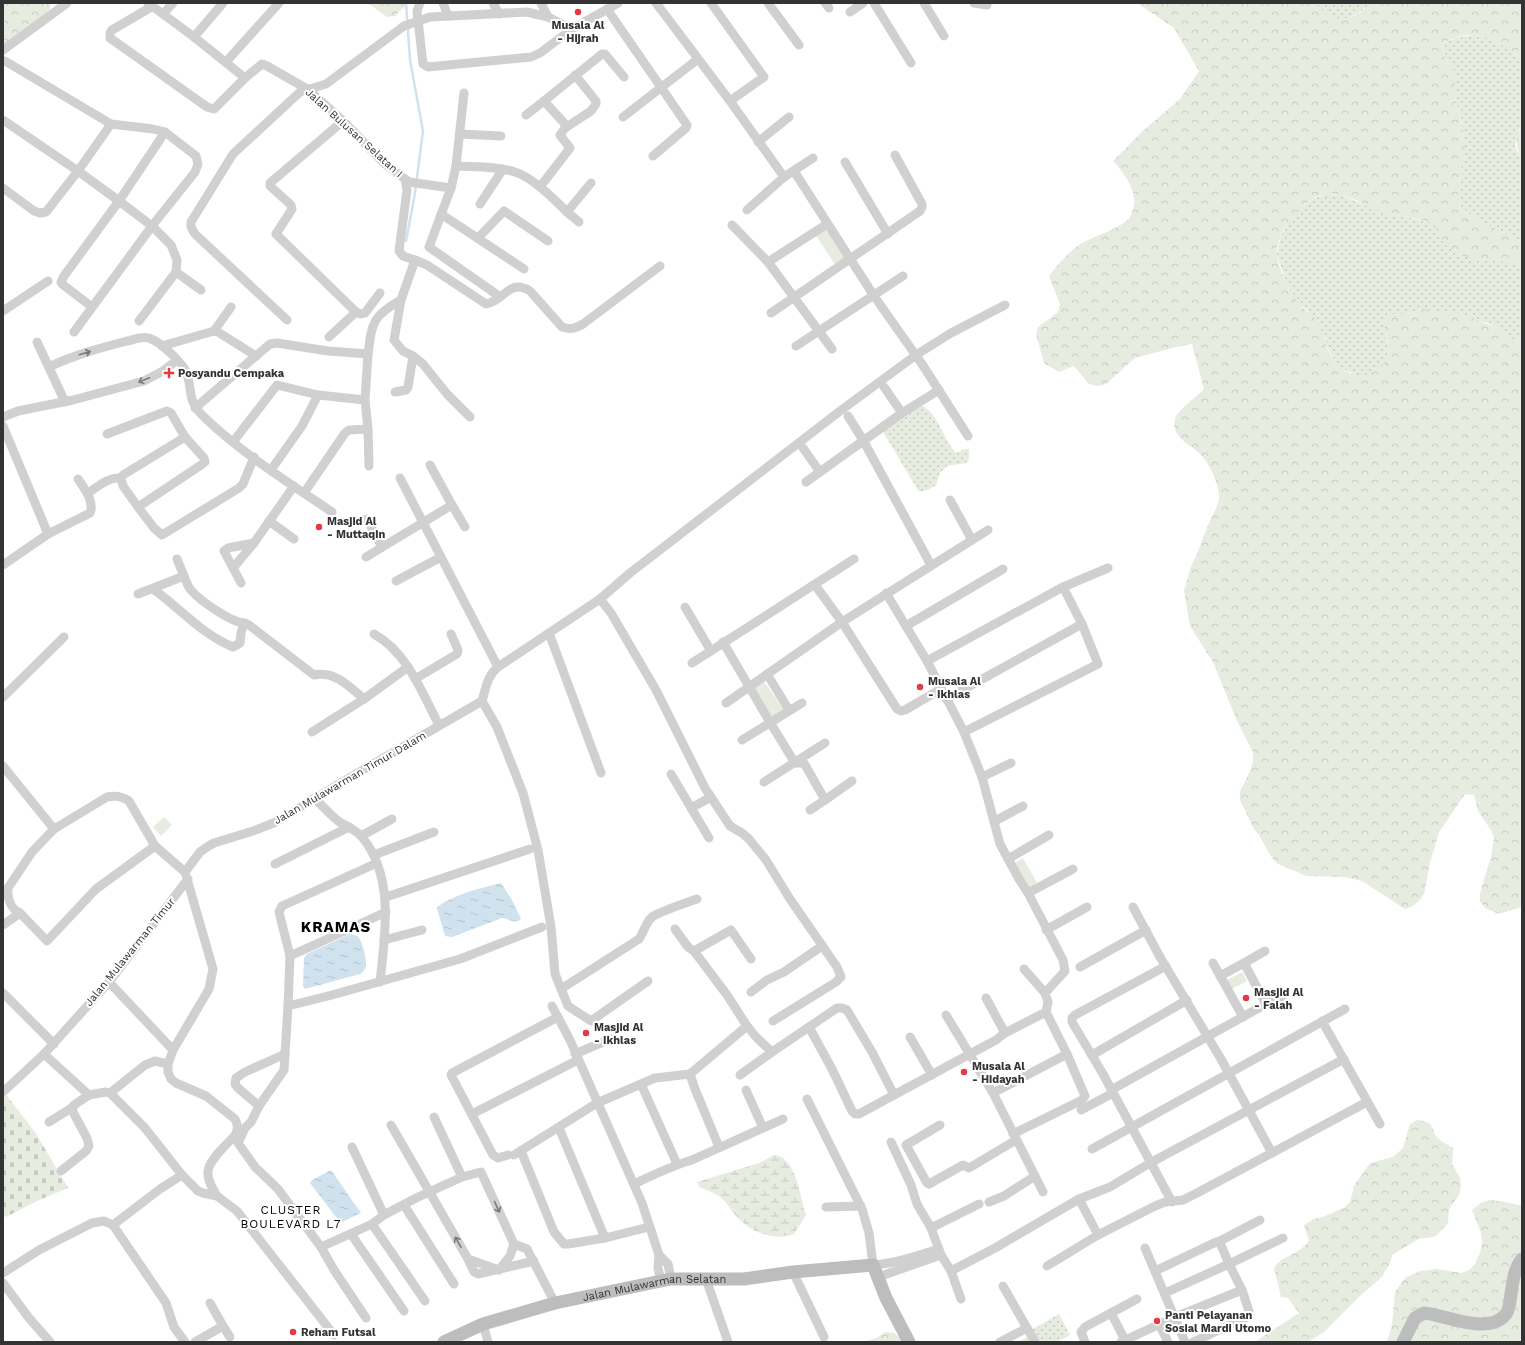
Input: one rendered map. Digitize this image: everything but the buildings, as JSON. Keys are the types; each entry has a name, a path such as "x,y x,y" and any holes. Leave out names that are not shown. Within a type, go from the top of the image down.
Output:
{"street":[{"path":"3,50 67,3"},
{"path":"163,14 173,3"},
{"path":"194,37 223,3"},
{"path":"226,62 279,3"},
{"path":"420,3 411,24 423,64 428,67 532,57 540,53 572,29 618,3"},
{"path":"443,3 448,16"},
{"path":"493,3 499,14"},
{"path":"540,3 548,17"},
{"path":"656,3 730,101 784,178"},
{"path":"711,3 764,77 730,101"},
{"path":"768,3 799,45"},
{"path":"850,12 863,3"},
{"path":"874,3 910,63"},
{"path":"924,3 944,36"},
{"path":"974,3 987,5"},
{"path":"150,5 246,78 214,109 207,107 110,38 110,33 112,30 150,5"},
{"path":"607,9 687,127 653,156"},
{"path":"287,320 195,234 192,227 191,222 233,154 300,92 326,84 336,78 411,24 430,17 527,12 548,17 572,29"},
{"path":"526,116 604,53 624,77"},
{"path":"623,117 698,58"},
{"path":"4,61 111,124 154,129 165,132 196,156 198,164 195,172 152,226 74,332"},
{"name":"Jalan Bulusan Selatan I","path":"246,78 262,64 267,66 308,90 343,121 385,164 407,181 424,185 451,188"},
{"path":"540,187 570,148 560,135 565,128 591,111 596,104 596,101 575,75"},
{"path":"464,92 456,166 451,188 429,247 496,294"},
{"path":"544,101 565,124 565,128"},
{"path":"758,142 789,117"},
{"path":"3,120 119,201 152,226 171,245 177,260 176,272 139,321"},
{"path":"343,121 270,183 270,186 291,205 292,209 276,234 356,312 361,314 365,313 380,293"},
{"path":"3,188 34,211 40,214 46,212 78,171 111,124"},
{"path":"92,307 61,282 119,201 165,132"},
{"path":"460,134 501,136"},
{"path":"771,312 920,211 922,207 895,155"},
{"path":"747,210 784,178 813,158"},
{"path":"845,162 888,234"},
{"path":"456,166 503,169 517,172 540,187 579,222"},
{"path":"480,204 503,169"},
{"path":"794,171 874,296 916,355 968,436"},
{"path":"407,181 399,251 403,256 427,265 486,304 492,303 515,286 524,287 530,291 562,327 574,329 583,324 660,266"},
{"path":"565,210 591,183"},
{"path":"478,238 504,211 548,241"},
{"path":"442,214 524,270"},
{"path":"768,262 827,224"},
{"path":"732,225 768,262 832,349"},
{"path":"415,260 401,300 394,340 403,351 414,356 423,364 447,394 470,417"},
{"path":"176,272 201,290"},
{"path":"796,346 903,276"},
{"path":"3,311 48,280"},
{"path":"369,466 368,429 365,400 368,354 372,327 375,320 379,316 401,300"},
{"path":"648,981 591,1021 568,1006 556,974 551,927 538,850 523,793 497,728 482,701 488,678 498,666 600,599 630,573 916,355 951,333 1005,305"},
{"path":"214,331 231,308"},
{"path":"329,337 356,312"},
{"path":"162,346 214,331 256,356"},
{"path":"49,367 70,357 141,338 147,337 153,339 177,360 187,374 190,397 195,408 205,418 271,470 332,512"},
{"path":"37,342 65,402"},
{"path":"195,408 270,344 277,343 328,351 368,354"},
{"path":"395,392 406,390 408,387 414,356"},
{"path":"3,417 18,411 65,402 144,381 162,371 177,360"},
{"path":"234,442 277,386 318,395 365,400"},
{"path":"884,387 902,414"},
{"path":"806,482 863,440 938,390"},
{"path":"271,470 302,426 318,395"},
{"path":"107,434 167,411 171,413 185,437 204,458 205,462 138,507"},
{"path":"848,416 863,440 931,565"},
{"path":"3,426 48,534"},
{"path":"304,493 345,433 349,430 368,429"},
{"path":"121,478 123,475 185,437"},
{"path":"803,448 820,472"},
{"path":"121,478 122,486 157,532 162,535 239,488 243,484 254,457"},
{"path":"430,465 464,527"},
{"path":"88,493 108,479 114,477 121,478"},
{"path":"400,478 498,666"},
{"path":"3,564 48,534 90,513 92,508 88,493 78,479"},
{"path":"233,568 254,542 294,486"},
{"path":"950,500 972,540"},
{"path":"366,557 452,506"},
{"path":"367,519 382,547"},
{"path":"269,521 294,539"},
{"path":"726,703 842,622 988,530"},
{"path":"241,583 224,553 225,549 254,542"},
{"path":"396,581 441,557"},
{"path":"177,559 190,590 236,622 249,625 314,675 323,673 337,678 364,699"},
{"path":"692,663 854,559"},
{"path":"926,661 1063,587 1108,568"},
{"path":"906,626 1003,569"},
{"path":"138,594 184,576"},
{"path":"815,585 842,622 897,709 901,711 904,710 941,689"},
{"path":"964,732 1098,664 1082,624 1063,587"},
{"path":"153,589 200,628 220,641 233,647 240,643 244,623"},
{"path":"886,593 926,661 964,732 982,777 1000,844 1028,893 1063,960 1065,971 1045,993"},
{"path":"600,599 611,613 656,690 683,746 711,797 730,826 742,833 766,860 837,967 841,977 836,982 772,1021"},
{"path":"685,607 711,651"},
{"path":"946,699 1082,624"},
{"path":"549,633 601,773"},
{"path":"374,634 398,653 415,679 439,725"},
{"path":"415,679 457,654 458,650 451,634"},
{"path":"3,697 64,637"},
{"path":"723,642 770,723 795,762"},
{"path":"312,732 364,699 408,667"},
{"path":"766,674 789,710"},
{"name":"Jalan Mulawarman Timur Dalam","path":"186,876 200,852 207,847 276,822 482,701"},
{"path":"742,740 802,703"},
{"path":"764,782 824,743"},
{"path":"795,762 804,763 825,800"},
{"path":"982,777 1011,763"},
{"path":"3,766 54,828"},
{"path":"671,774 709,838"},
{"path":"810,810 852,782"},
{"path":"155,846 96,889 47,941 17,912 10,903 8,895 8,888 32,852 54,828 107,797 114,796 123,796 129,801 155,846 186,876 214,969 209,988 173,1050 168,1064 168,1072 171,1079 176,1084 206,1096 235,1119 237,1124 238,1129 236,1134 209,1165 208,1178 217,1196"},
{"path":"317,797 337,820 361,836 376,859 386,897 380,982"},
{"path":"691,808 711,797"},
{"path":"995,821 1023,806"},
{"path":"361,836 392,819"},
{"path":"275,864 349,827"},
{"path":"366,1318 334,1270 321,1247 278,1189 255,1166 238,1143 245,1128 251,1122 259,1106 281,1075 285,1064 290,956 279,912 280,908 376,859 434,832"},
{"path":"1008,859 1049,835"},
{"path":"386,897 530,849"},
{"path":"1028,893 1072,869"},
{"name":"Jalan Mulawarman Timur","path":"3,1092 54,1044 109,982 186,876"},
{"path":"561,990 639,938 647,923 653,917 697,899"},
{"path":"1046,930 1087,907"},
{"path":"1133,907 1229,1073 1272,1153"},
{"path":"290,956 386,912"},
{"path":"3,925 20,914"},
{"path":"288,1006 460,959 542,927"},
{"path":"675,929 688,946 694,951 727,995 747,1026 772,1052"},
{"path":"384,940 422,930"},
{"path":"694,951 731,930 751,959"},
{"path":"1080,967 1146,930"},
{"path":"751,992 767,980 784,972 822,946"},
{"path":"1220,976 1265,951"},
{"path":"1244,962 1266,1004"},
{"path":"1213,963 1242,1017"},
{"path":"1166,966 1072,1018 1072,1022 1092,1055 1172,1202"},
{"path":"940,1125 906,1145 927,1183 929,1184 963,1165 969,1168 1014,1137 1084,1098 1084,1094 1067,1054 1046,1012 1048,1002 1045,993 1024,969"},
{"path":"109,982 173,1050"},
{"path":"3,993 54,1044"},
{"path":"1081,1110 1208,1036 1283,996"},
{"path":"986,998 1005,1033"},
{"path":"1092,1055 1187,1000"},
{"path":"552,1006 577,1057 642,1203 659,1256 658,1268 666,1280"},
{"path":"740,1075 820,1018 837,1008 842,1008 847,1010 872,1052 894,1095"},
{"path":"1092,1149 1131,1126 1345,1009"},
{"path":"809,1027 852,1111 855,1114 859,1114 1046,1012"},
{"path":"946,1015 993,1093 1043,1192"},
{"path":"558,1017 452,1073 451,1075 493,1155 498,1158 514,1154 598,1103 654,1078 690,1074 747,1026"},
{"path":"1322,1021 1380,1124"},
{"path":"910,1037 932,1074"},
{"path":"472,1114 610,1039"},
{"path":"44,1054 89,1095"},
{"path":"259,1106 238,1088 235,1084 236,1078 245,1072 286,1054"},
{"path":"993,1093 1067,1054"},
{"path":"951,1271 995,1248 1079,1199 1110,1187 1150,1163 1344,1059"},
{"path":"49,1122 89,1095 108,1093 145,1065 155,1061 168,1064"},
{"path":"690,1074 720,1147"},
{"path":"641,1084 677,1164"},
{"path":"746,1090 763,1128"},
{"path":"108,1093 145,1128 182,1175 198,1191 217,1196 237,1211 334,1335"},
{"path":"807,1099 861,1206 870,1233 875,1271 886,1298 909,1342"},
{"path":"1047,1266 1098,1235 1164,1202 1183,1200 1367,1102"},
{"path":"61,1171 86,1151 89,1146 87,1138 73,1113 73,1107"},
{"path":"434,1117 462,1177"},
{"path":"634,1184 657,1172 692,1160 783,1119"},
{"path":"391,1125 468,1259 499,1270 534,1261"},
{"path":"559,1128 605,1238"},
{"path":"891,1142 911,1185 917,1204 931,1228 940,1252 951,1271 961,1299"},
{"path":"352,1147 384,1215"},
{"path":"514,1154 554,1232 559,1240 564,1244 605,1238 649,1227"},
{"path":"321,1247 372,1224 384,1215 416,1198 462,1177 481,1172 514,1244 527,1250 555,1303"},
{"path":"113,1225 182,1175"},
{"path":"989,1202 1004,1196 1035,1176"},
{"path":"1079,1199 1098,1235"},
{"path":"931,1228 979,1204"},
{"path":"404,1205 454,1284"},
{"path":"826,1207 861,1206"},
{"path":"1155,1271 1218,1242 1260,1220"},
{"path":"3,1273 39,1250 92,1223 104,1221 113,1225 166,1303 174,1327 185,1342"},
{"path":"372,1224 425,1300"},
{"path":"351,1234 404,1310"},
{"path":"1165,1293 1283,1238"},
{"path":"1193,1342 1247,1317 1249,1311 1242,1290 1221,1245 1218,1242"},
{"path":"499,1270 510,1256 514,1244"},
{"path":"1145,1248 1185,1342"},
{"path":"875,1271 886,1264 940,1252"},
{"path":"1403,1342 1414,1318 1424,1313 1472,1323 1495,1322 1501,1319 1506,1314 1510,1306 1516,1268 1522,1259"},
{"name":"Jalan Mulawarman Selatan","path":"444,1342 483,1324 555,1303 666,1280 744,1279 793,1272 875,1271"},
{"path":"793,1272 824,1337"},
{"path":"706,1279 728,1342"},
{"path":"3,1283 50,1342"},
{"path":"1003,1286 1035,1342"},
{"path":"1111,1313 1126,1341 1159,1324 1242,1290"},
{"path":"1085,1342 1081,1332 1082,1329 1137,1299"},
{"path":"210,1303 230,1337"},
{"path":"483,1324 488,1342"},
{"path":"1159,1324 1168,1342"},
{"path":"195,1342 223,1326"},
{"path":"1000,1342 1027,1328"}],"green space":[{"path":"3,3 51,3 50,9 42,17 3,46"},
{"path":"365,3 408,3 395,16 387,17 372,6"},
{"path":"1137,3 1315,3 1329,15 1336,18 1343,18 1357,14 1364,10 1370,3 1522,3 1522,59 1503,46 1485,37 1465,35 1443,43 1445,59 1455,72 1455,96 1465,144 1463,170 1458,187 1460,208 1482,222 1522,242 1522,263 1508,263 1492,258 1475,259 1458,255 1446,245 1433,223 1404,216 1386,214 1349,197 1334,194 1326,194 1316,197 1299,210 1281,235 1277,254 1279,266 1289,289 1297,302 1318,323 1332,358 1346,371 1354,374 1362,375 1370,373 1378,369 1386,361 1388,345 1384,321 1389,314 1407,314 1423,309 1461,314 1501,329 1516,340 1522,341 1522,907 1499,914 1485,908 1480,901 1480,893 1491,857 1494,838 1491,830 1478,811 1474,795 1465,794 1439,832 1430,863 1424,894 1413,906 1405,909 1362,881 1345,877 1307,876 1278,864 1272,858 1254,829 1240,800 1240,792 1251,769 1253,752 1237,721 1213,662 1190,626 1184,591 1191,566 1217,507 1219,499 1219,491 1213,474 1205,459 1179,436 1174,426 1175,419 1179,412 1204,389 1192,344 1135,358 1106,384 1098,386 1089,384 1074,366 1059,372 1044,363 1036,334 1038,327 1058,312 1060,304 1049,276 1065,257 1079,245 1118,227 1129,219 1134,205 1133,191 1122,172 1113,161 1145,129 1180,99 1199,71 1174,28"},
{"path":"1315,3 1371,3 1356,14 1343,19 1329,16"},
{"path":"1475,35 1494,40 1522,59 1522,126 1519,130 1515,146 1522,161 1522,242 1482,222 1460,208 1458,187 1463,170 1465,144 1455,96 1455,72 1445,59 1443,43 1458,37"},
{"path":"1522,126 1522,161 1517,148 1517,139 1519,130"},
{"path":"1325,194 1341,195 1387,214 1434,223 1446,245 1475,259 1492,258 1508,263 1522,263 1522,341 1516,340 1501,329 1485,322 1423,309 1407,314 1389,314 1386,337 1388,345 1387,361 1374,373 1366,376 1356,375 1341,368 1327,347 1325,338 1308,310 1301,306 1295,299 1286,283 1277,255 1280,238 1288,223 1298,210 1311,200"},
{"path":"827,226 848,258 836,266 815,234"},
{"path":"921,405 933,415 947,441 956,453 969,449 969,459 966,463 947,466 940,473 936,485 930,489 919,492 882,430"},
{"path":"763,680 784,710 773,718 752,688"},
{"path":"164,817 172,825 161,836 153,827"},
{"path":"1023,858 1037,883 1028,888 1014,863"},
{"path":"1242,972 1247,981 1232,989 1227,980"},
{"path":"6,1095 35,1132 68,1188 37,1201 6,1217 3,1214 3,1097"},
{"path":"1417,1120 1428,1122 1439,1139 1453,1148 1452,1164 1460,1178 1461,1186 1459,1195 1449,1209 1448,1223 1437,1235 1429,1238 1420,1238 1392,1255 1390,1263 1382,1277 1361,1295 1324,1332 1308,1342 1255,1342 1299,1313 1288,1298 1281,1297 1274,1268 1282,1260 1306,1245 1309,1240 1304,1225 1314,1219 1323,1217 1345,1207 1350,1202 1354,1186 1370,1163 1393,1157 1403,1148 1410,1124"},
{"path":"774,1155 782,1157 793,1170 806,1215 794,1234 779,1237 756,1231 743,1223 719,1196 699,1187 697,1182 759,1163"},
{"path":"1490,1200 1522,1206 1522,1342 1387,1342 1392,1325 1395,1292 1405,1278 1420,1271 1437,1269 1461,1273 1469,1270 1475,1264 1481,1250 1482,1241 1481,1233 1472,1210 1482,1202"},
{"path":"1059,1314 1070,1335 1057,1342 1018,1342 1029,1337 1028,1332"},
{"path":"886,1332 894,1333 905,1342 863,1342 876,1338"}],"water":[{"path":"501,883 512,900 521,919 514,921 502,918 452,937 445,936 437,908 458,896 477,889"},
{"path":"350,934 357,936 362,945 366,963 364,971 360,974 305,989 303,986 304,958 307,954"},
{"path":"331,1170 361,1213 342,1222 336,1217 310,1183 312,1180"}],"waterway":[{"path":"406,3 410,60 423,131 415,193 406,241"}],"place":[{"name":"Musala Al - Hijrah","path":"578,12"},
{"name":"Posyandu Cempaka","path":"169,373"},
{"name":"Masjid Al - Muttaqin","path":"319,527"},
{"name":"Musala Al - Ikhlas","path":"920,687"},
{"name":"Masjid Al - Falah","path":"1246,998"},
{"name":"Masjid Al - Ikhlas","path":"586,1033"},
{"name":"Musala Al - Hidayah","path":"964,1072"},
{"name":"Panti Pelayanan Sosial Mardi Utomo","path":"1157,1321"},
{"name":"Reham Futsal","path":"293,1332"}],"district":[{"name":"KRAMAS","path":"336,927"},
{"name":"CLUSTER BOULEVARD L7","path":"291,1217"}]}
